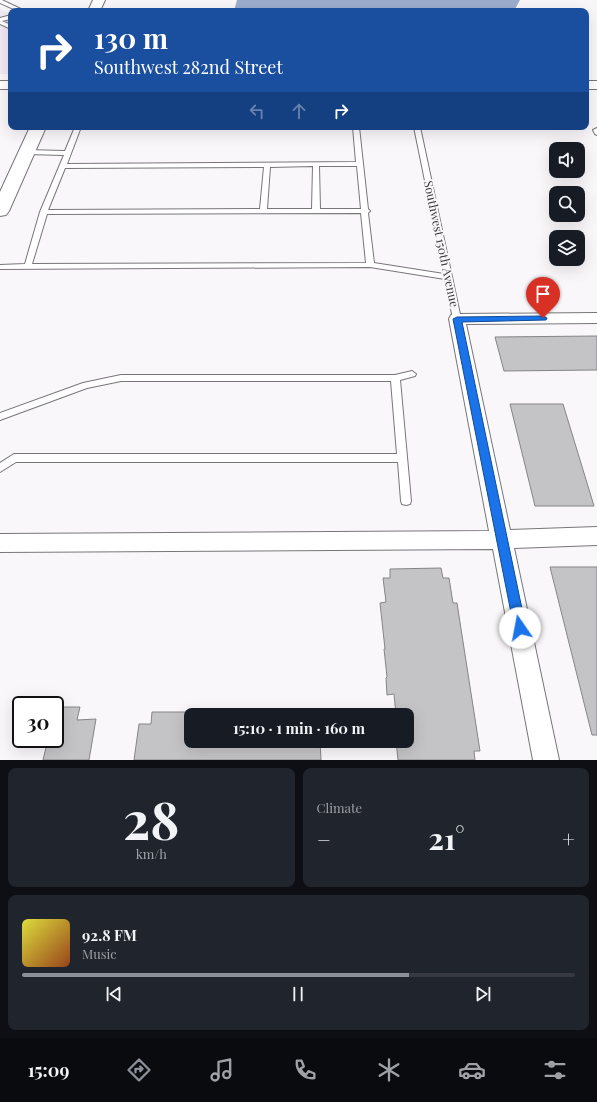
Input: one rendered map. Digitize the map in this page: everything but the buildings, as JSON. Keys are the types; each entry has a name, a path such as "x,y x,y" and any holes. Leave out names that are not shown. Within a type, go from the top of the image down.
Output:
{"street":[{"path":"0,211 37,130"},
{"path":"457,319 597,318"},
{"name":"Southwest 150th Avenue","path":"457,319 546,760"},
{"path":"0,544 464,541 597,536"}],"lane":[{"path":"0,1 15,8"},
{"path":"28,266 44,212 77,130"},
{"path":"356,130 366,211 370,265"},
{"name":"Southwest 150th Avenue","path":"418,130 457,319"},
{"path":"26,152 68,153"},
{"path":"316,164 316,211"},
{"path":"62,166 360,164"},
{"path":"263,211 268,165"},
{"path":"44,212 366,211"},
{"path":"0,267 370,265 448,277"},
{"path":"0,417 86,385 121,378 396,378 412,374"},
{"path":"396,378 406,501"},
{"path":"0,468 14,458 402,458"}],"shaded area":[{"path":"0,9 8,13 8,74 0,74"}],"water":[{"path":"237,0 520,0 516,8 235,8"}],"route":[{"path":"520,628 457,319 543,318"}]}
